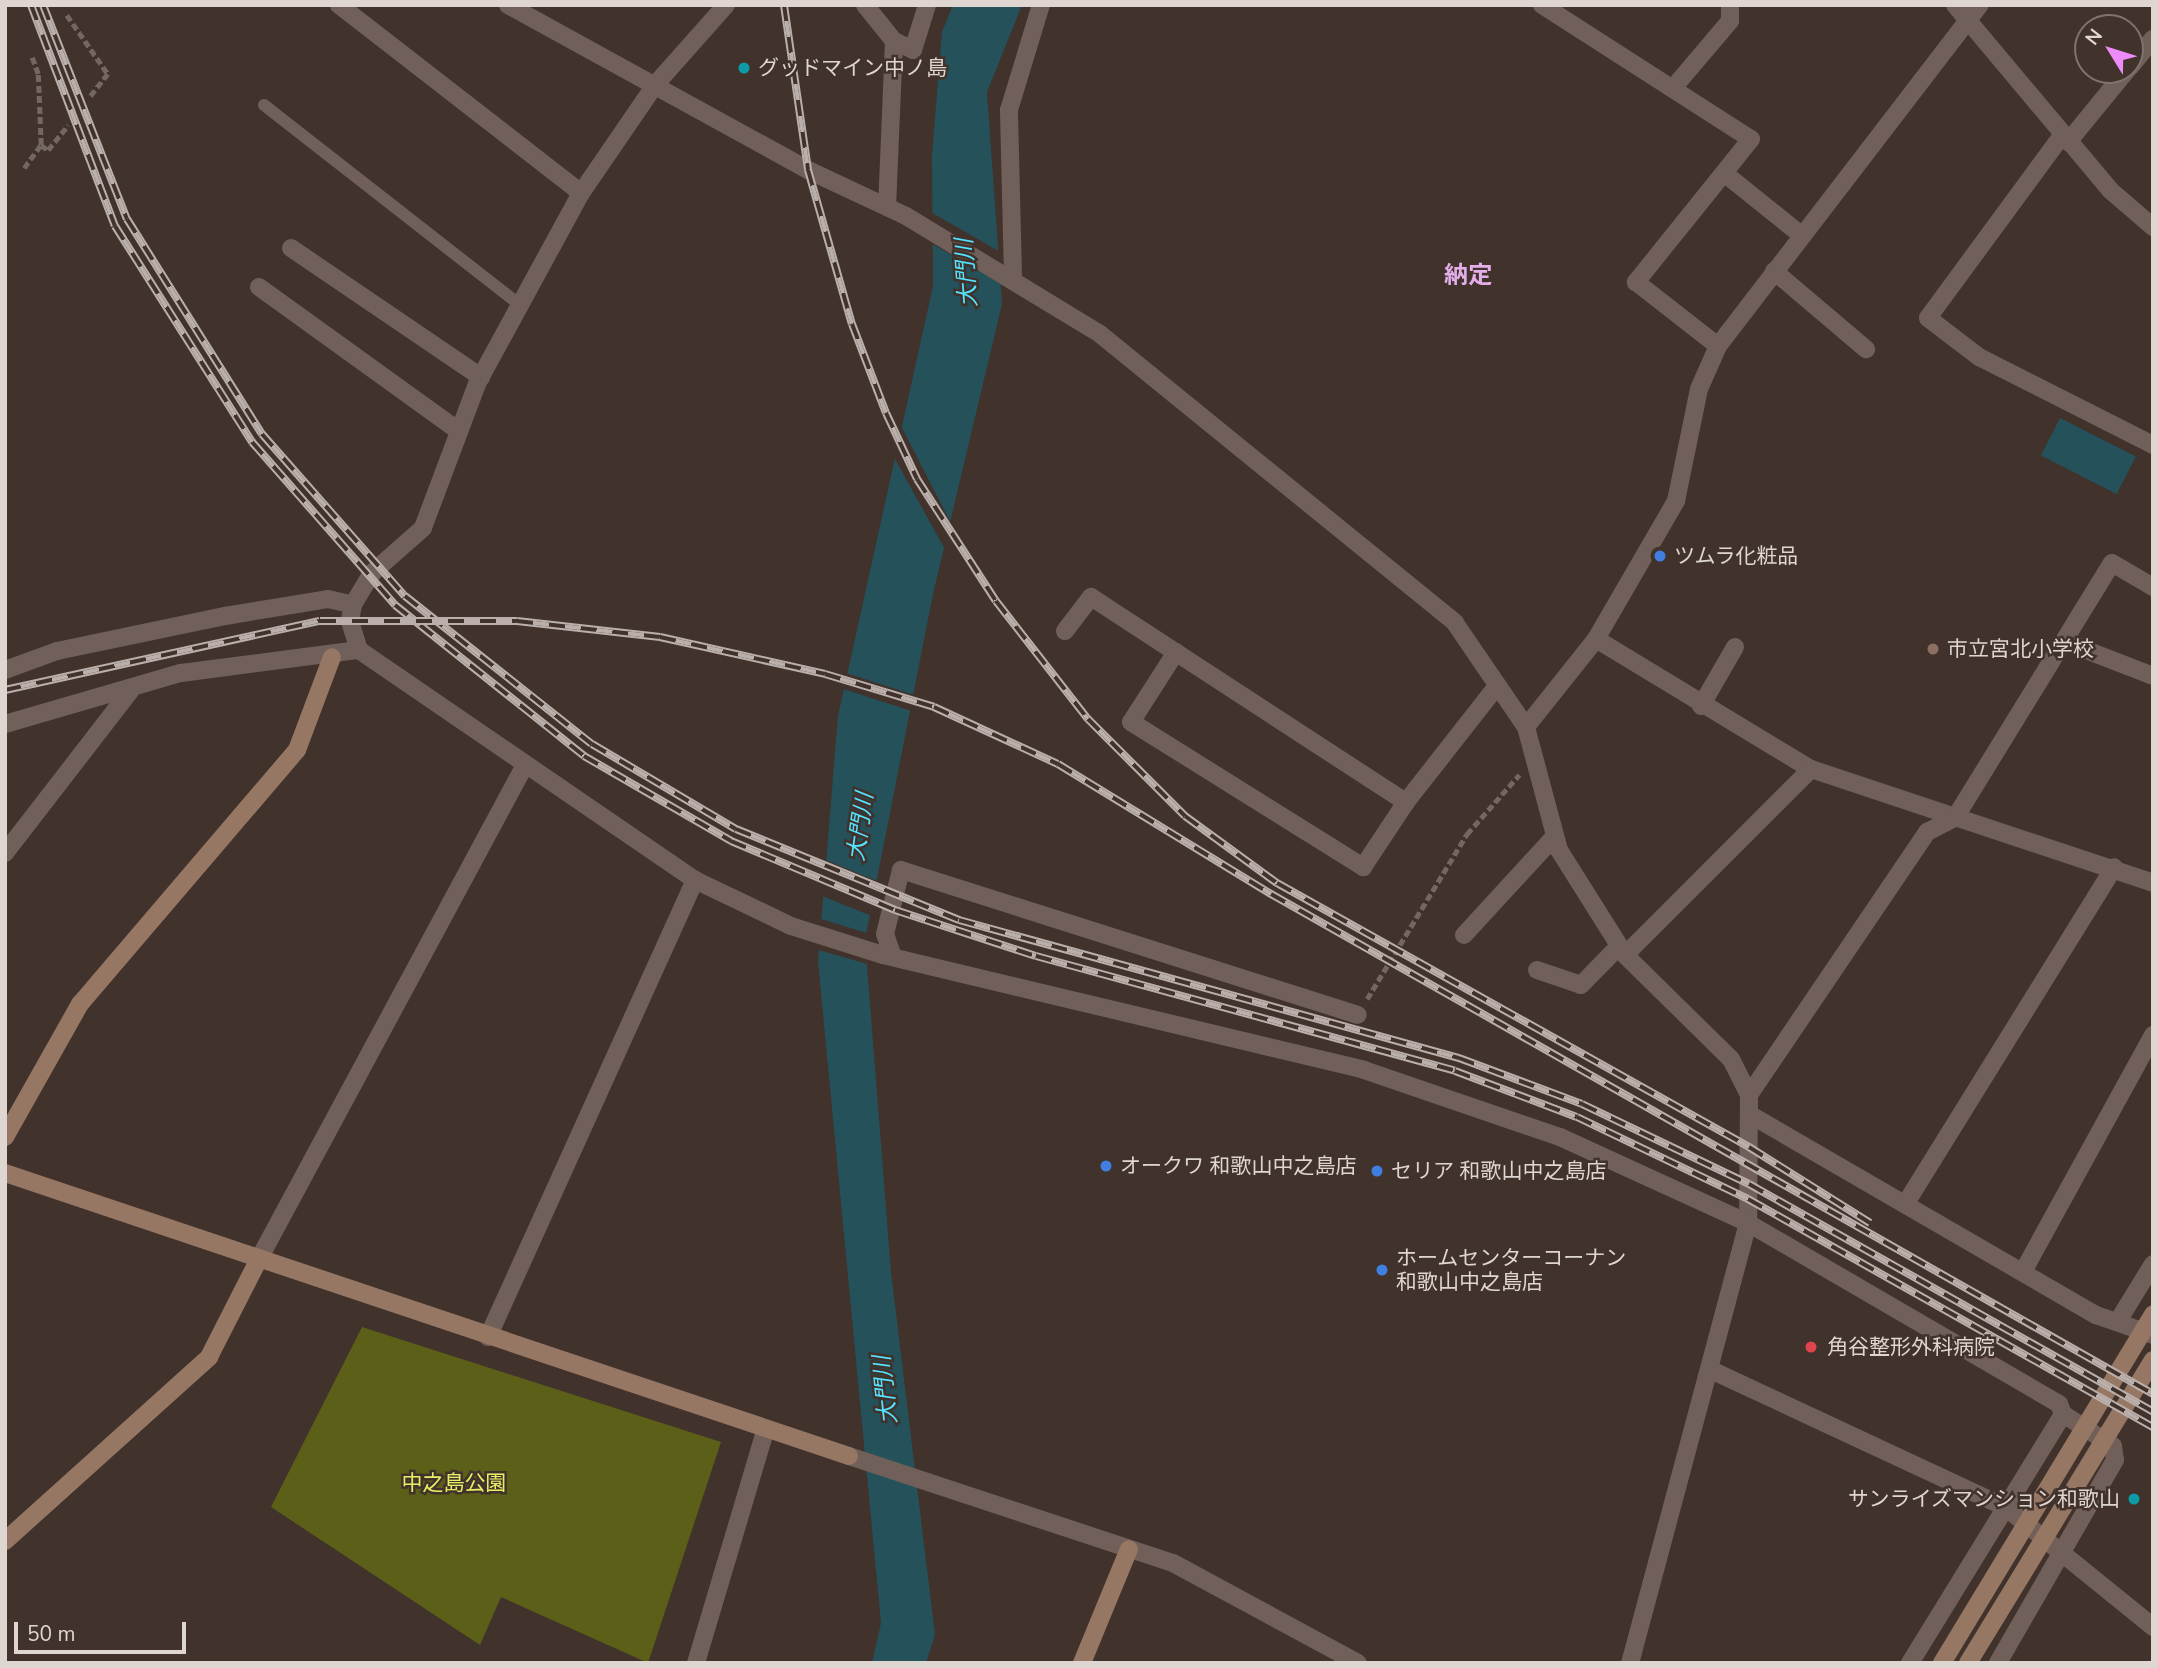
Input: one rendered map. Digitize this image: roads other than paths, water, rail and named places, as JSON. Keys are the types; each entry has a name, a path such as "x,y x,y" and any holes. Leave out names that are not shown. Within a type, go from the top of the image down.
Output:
{"street":[{"path":"339,5 581,193"},
{"path":"508,5 1007,272 1100,334 1455,624 1526,727 1555,836 1622,950 1731,1059 1749,1095 1748,1223 1711,1370 1630,1663"},
{"path":"726,5 655,85 581,193 481,377 424,528 372,573 353,605 350,621 359,650 695,880 790,926 888,956 1364,1070 1560,1137 1748,1223 2059,1404 2063,1414 2113,1446 2115,1460 2062,1559 1998,1663"},
{"path":"865,5 894,41 913,50 927,5"},
{"path":"1007,272 1009,110 1041,5"},
{"path":"1542,5 1751,139 1636,282 1718,346"},
{"path":"1674,88 1730,21 1730,5"},
{"path":"1955,5 2066,138 2153,228"},
{"path":"1526,727 1596,639 1676,501 1699,389 1718,346 1980,5"},
{"path":"887,207 894,41"},
{"path":"2115,84 2066,138 1928,318 1979,357 2153,445"},
{"path":"1724,173 1801,235"},
{"path":"291,248 481,377"},
{"path":"1774,271 1866,349"},
{"path":"259,287 459,431"},
{"path":"1749,1095 1927,832 1955,818 2068,643 2112,562 2153,587"},
{"path":"1065,631 1091,597 1406,802"},
{"path":"5,670 57,651 225,616 328,599 353,605"},
{"path":"1596,639 1701,706 1811,769 1955,818 2114,867 2153,883"},
{"path":"2068,643 2153,676"},
{"path":"1701,706 1735,647"},
{"path":"5,724 130,691 181,673 332,657 359,650"},
{"path":"1176,652 1131,722 1363,867 1406,802 1497,686"},
{"path":"5,1137 79,1004 297,750 332,657"},
{"path":"5,853 130,691"},
{"path":"5,1541 209,1357 525,765"},
{"path":"1537,970 1581,985 1622,950 1811,769"},
{"path":"1465,927 1555,836"},
{"path":"1906,1203 2114,867"},
{"path":"888,956 885,934 901,870 1358,1016"},
{"path":"488,1337 695,880"},
{"path":"2025,1268 2153,1035"},
{"path":"1749,1114 2025,1268 2096,1315 2153,1335"},
{"path":"5,1173 765,1431 849,1455 1173,1563 1358,1663"},
{"path":"2118,1321 2153,1264"},
{"path":"1942,1663 2153,1314"},
{"path":"1968,1663 2153,1360"},
{"path":"1711,1370 2005,1507 2062,1559 2153,1627"},
{"path":"1910,1663 2063,1414"},
{"path":"696,1663 765,1431"},
{"path":"1082,1663 1129,1549"}],"lane":[{"path":"264,105 520,305"}],"water":[{"name":"大門川","path":"953,5 1022,5 987,92 1002,304 933,594 865,940 891,1272 935,1635 926,1663 872,1663 881,1623 818,961 838,716 933,286 932,155 942,32"},
{"path":"2060,418 2136,457 2117,494 2041,455"}],"railway":[{"path":"31,5 115,226 252,442 395,605 584,756 731,841 895,910 1036,956 1455,1071 1577,1117 1748,1199 2153,1427"},
{"path":"43,5 127,219 262,434 405,596 592,744 736,829 959,920 1459,1058 1582,1104 1749,1184 2153,1412"},
{"path":"784,5 808,170 852,324 886,413 917,479 996,601 1088,719 1185,816 1277,883 1749,1147 1870,1223"},
{"path":"5,690 320,621 517,621 660,637 825,674 934,707 1058,764 1271,894 2153,1394"}],"place":[{"name":"グッドマイン中ノ島","path":"744,68"},
{"name":"ツムラ化粧品","path":"1660,556"},
{"name":"市立宮北小学校","path":"1933,649"},
{"name":"オークワ 和歌山中之島店","path":"1106,1166"},
{"name":"セリア 和歌山中之島店","path":"1377,1171"},
{"name":"ホームセンターコーナン 和歌山中之島店","path":"1382,1270"},
{"name":"角谷整形外科病院","path":"1811,1347"},
{"name":"サンライズマンション和歌山","path":"2134,1499"}],"district":[{"name":"納定","path":"1468,276"}],"park label":[{"name":"中之島公園","path":"454,1483"}]}
